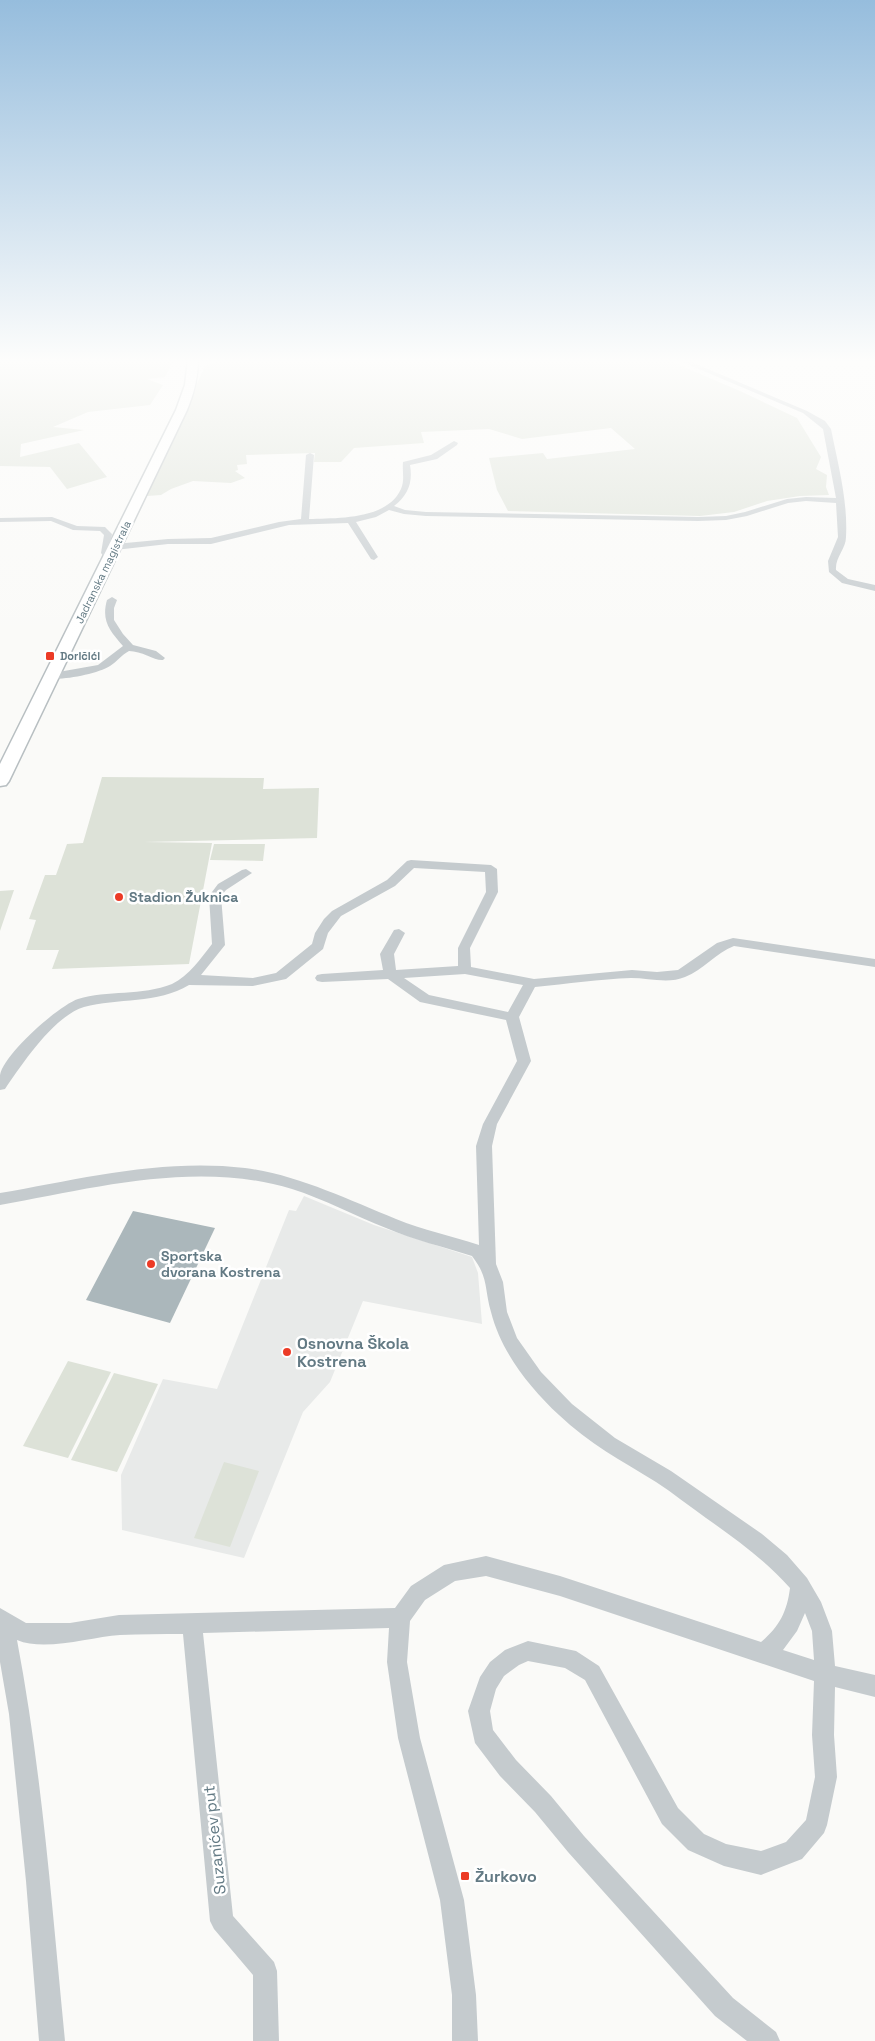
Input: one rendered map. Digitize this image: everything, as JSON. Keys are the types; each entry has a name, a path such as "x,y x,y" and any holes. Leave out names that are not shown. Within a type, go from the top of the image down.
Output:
{"main road":[{"name":"Jadranska magistrala","path":"0,781 159,454"}],"street":[{"path":"0,520 52,519 76,528 102,529 108,534 106,553 154,542 211,540 305,521 351,521 389,508 405,490 408,473 406,464 438,454"},
{"path":"832,454 840,501 842,542 832,559 832,570 836,576 846,581 875,588"},
{"path":"305,521 310,455"},
{"path":"389,508 404,512 426,514 698,519 726,518 747,514 787,501 806,499 840,501"},
{"path":"351,521 374,557"},
{"path":"112,600 108,611 110,624 128,647 153,653 160,658"},
{"path":"51,676 85,672 102,667 128,647"},
{"path":"185,981 199,979 261,981 275,978 290,969 318,946 319,938 327,922 343,906 392,882 411,864 490,869 492,892 464,948 465,970"},
{"path":"0,1085 25,1048 63,1012 81,1003 139,996 176,987 192,978 220,945 215,896 226,884 246,873"},
{"path":"399,933 387,954 390,974 425,999 512,1017"},
{"path":"322,978 465,970 531,983 632,974 657,976 681,974 722,946 733,942 875,963"},
{"path":"488,1264 484,1146 490,1124 524,1061 512,1017 531,983"},
{"path":"0,1199 128,1176 189,1171 245,1174 294,1184 394,1225 478,1252 488,1264 495,1282 498,1312 510,1342 534,1377 566,1410 608,1444 664,1477 755,1541 780,1562 800,1585 814,1608 822,1631 825,1674 823,1735 826,1777 816,1825 794,1851 761,1863 724,1855 696,1842 670,1816 592,1673 569,1658 528,1652 512,1657 497,1669 487,1684 479,1711 483,1735 508,1768 543,1804 576,1844 724,2007 767,2041"},
{"path":"465,2041 464,1995 452,1900 408,1729 397,1662 400,1618 418,1593 451,1572 486,1566 560,1586 825,1674 875,1686"},
{"path":"764,1654 781,1639 791,1624 798,1608 800,1585"},
{"path":"1,1620 25,1632 70,1633 119,1625 400,1618"},
{"path":"1,1620 20,1714 52,2041"},
{"name":"Suzanićev put","path":"192,1624 222,1922 265,1970 266,2041"}],"shaded area":[{"path":"0,454 20,454 20,457 32,454 88,454 107,477 67,489 50,467 0,466"},
{"path":"166,454 272,454 246,455 247,464 237,465 238,470 235,471 245,478 231,483 193,481 161,495 147,496"},
{"path":"315,454 348,454 341,462 314,462"},
{"path":"544,454 547,459 589,454 819,454 821,457 816,469 827,475 826,487 829,495 800,496 767,501 734,512 700,516 508,511 497,490 489,458"},
{"path":"102,777 264,778 263,789 319,788 317,838 144,842 212,843 189,964 52,969 59,950 26,950 36,920 29,919 45,875 56,875 67,844 83,843"},
{"path":"214,844 265,844 263,861 210,860"},
{"path":"14,890 0,931 0,891"},
{"name":"Osnovna Škola Kostrena","path":"304,1196 374,1225 472,1257 478,1273 482,1324 363,1301 330,1382 303,1412 244,1558 122,1530 121,1475 163,1379 217,1389 289,1210 296,1211"},
{"path":"68,1361 111,1372 68,1458 23,1446"},
{"path":"114,1373 158,1384 117,1472 71,1460"},
{"path":"224,1462 259,1471 230,1547 194,1538"}],"building":[{"name":"Sportska dvorana Kostrena","path":"133,1211 215,1228 170,1323 86,1300"}],"place":[{"name":"Doričići","path":"50,656"},
{"name":"Stadion Žuknica","path":"119,897"},
{"name":"Sportska dvorana Kostrena","path":"151,1264"},
{"name":"Osnovna Škola Kostrena","path":"287,1352"},
{"name":"Žurkovo","path":"465,1876"}]}
